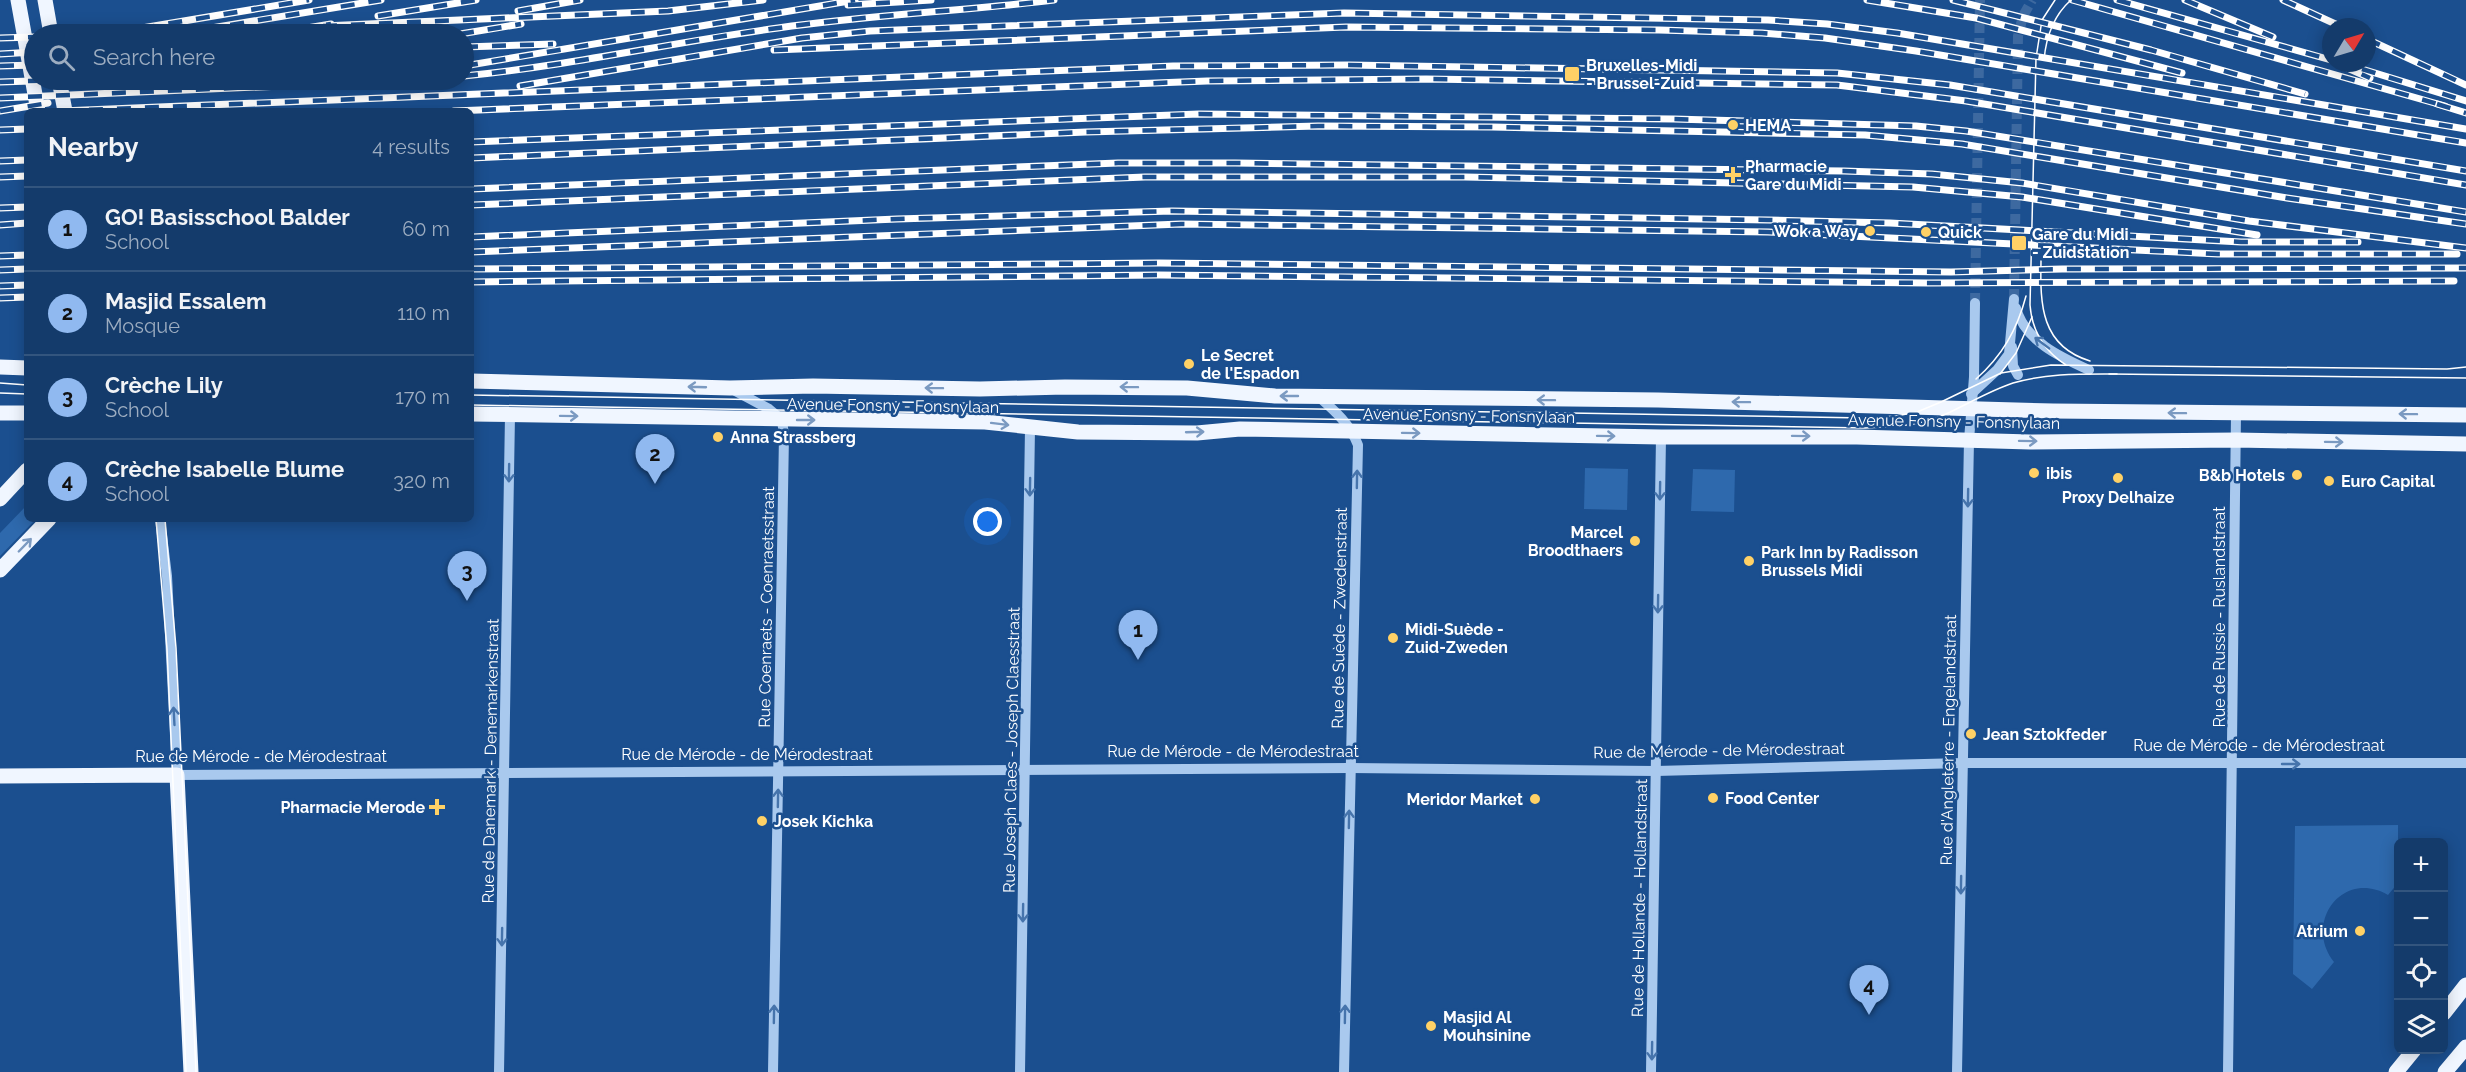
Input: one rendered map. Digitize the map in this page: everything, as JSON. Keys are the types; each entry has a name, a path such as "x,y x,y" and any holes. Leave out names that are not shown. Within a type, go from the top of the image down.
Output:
{"main road":[{"path":"18,0 24,33"},
{"path":"45,0 49,24"},
{"path":"34,90 37,108"},
{"path":"61,90 64,108"},
{"path":"0,368 24,369"},
{"name":"Avenue Fonsny - Fonsnylaan","path":"474,381 730,388 813,386 980,389 1187,388 1275,396 1971,401 2236,414 2466,415"},
{"path":"0,413 24,412"},
{"name":"Avenue Fonsny - Fonsnylaan","path":"474,414 985,422 1089,432 1197,433 1240,429 1661,437 1748,435 2030,442 2236,440 2466,444"},
{"path":"0,499 24,474"},
{"path":"0,570 47,522"},
{"path":"177,775 191,1072"},
{"name":"Rue de Mérode - de Mérodestraat","path":"0,776 177,775"},
{"path":"2448,1008 2466,985"},
{"path":"2445,1072 2466,1047"},
{"path":"2396,1072 2411,1054"}],"street":[{"path":"2018,375 2013,366 2014,299 2019,320 2027,332 2060,356 2089,370"},
{"name":"Rue d'Angleterre - Engelandstraat","path":"1957,1072 1969,440 1974,377 1975,303"},
{"path":"1971,401 2009,354 2012,335"},
{"path":"730,388 769,409 782,420"},
{"path":"1318,396 1352,431"},
{"name":"Rue de Russie - Ruslandstraat","path":"2228,1072 2236,414"},
{"name":"Rue de Danemark - Denemarkenstraat","path":"499,1072 510,415"},
{"name":"Rue Coenraets - Coenraetsstraat","path":"773,1072 784,435 782,420"},
{"name":"Rue Joseph Claes - Joseph Claesstraat","path":"1020,1072 1030,428"},
{"name":"Rue de Suède - Zwedenstraat","path":"1344,1072 1358,452 1352,431"},
{"name":"Rue de Hollande - Hollandstraat","path":"1651,1072 1661,437"},
{"path":"160,522 168,586 177,775"},
{"name":"Rue de Mérode - de Mérodestraat","path":"177,775 1350,768 1656,771 1963,763 2466,763"}],"shaded area":[{"path":"1585,468 1628,469 1627,510 1584,509"},
{"path":"1693,469 1735,470 1734,512 1691,511"},
{"path":"24,508 24,522 33,522 0,556 0,533"},
{"path":"2398,825 2398,838 2394,838 2394,888 2388,895 2371,889 2356,889 2343,894 2332,904 2326,916 2323,931 2326,947 2334,962 2312,989 2293,974 2295,826"}],"tunnel":[{"path":"1975,303 1980,0"},
{"path":"2014,299 2018,36 2023,16 2032,0"}],"tram line":[{"path":"2055,0 2042,20 2036,58 2030,305 2033,323 2040,340 2066,365"},
{"path":"2044,60 2052,27 2071,0"},
{"path":"2041,261 2041,293 2047,322 2062,345 2074,354 2090,361"},
{"path":"1976,379 2001,352 2018,320 2026,296"},
{"path":"2000,374 2016,353 2032,317"},
{"path":"474,395 1865,418 1917,412 2001,373 2051,365 2447,369 2466,367"},
{"path":"2109,374 2466,378"},
{"path":"474,405 1865,428 1926,421 1946,414 2004,386 2039,377 2117,374"},
{"path":"0,383 24,385"},
{"path":"0,393 24,394"},
{"path":"156,522 167,649 186,1072"},
{"path":"165,522 176,648 196,1072"}],"railway":[{"path":"166,24 309,0"},
{"path":"236,24 381,0"},
{"path":"378,16 476,0"},
{"path":"518,11 580,0"},
{"path":"369,24 668,11 763,0"},
{"path":"474,64 855,0"},
{"path":"848,5 931,0"},
{"path":"474,75 813,24 1054,0"},
{"path":"1867,0 1976,18 2182,73"},
{"path":"1953,0 2151,50 2305,94"},
{"path":"2072,0 2445,106"},
{"path":"2117,0 2322,57"},
{"path":"2185,0 2273,37"},
{"path":"2283,0 2322,18"},
{"path":"520,86 802,38 870,31 1344,13 1768,20 1827,24 1897,33 2466,129"},
{"path":"474,32 521,24"},
{"path":"774,50 1346,27 1762,33 1825,38 1916,51 2466,143"},
{"path":"0,38 24,37"},
{"path":"2376,43 2466,85"},
{"path":"474,47 553,44"},
{"path":"0,54 24,53"},
{"path":"0,66 24,65"},
{"path":"135,108 1173,66 1349,65 1837,73 1950,85 2466,171"},
{"path":"2356,72 2370,78"},
{"path":"2372,72 2466,101"},
{"path":"474,110 1207,81 1426,79 1837,85 1966,101 2466,185"},
{"path":"0,82 24,81"},
{"path":"0,98 187,90"},
{"path":"0,111 48,103"},
{"path":"2437,104 2466,113"},
{"path":"474,142 1199,114 1674,119 1916,126 1966,131 2466,212"},
{"path":"474,158 1086,132 1318,126 1492,127 1865,135 1962,144 2287,198 2466,224"},
{"path":"0,130 24,129"},
{"path":"0,161 24,160"},
{"path":"474,189 1118,163 1844,171 1932,174 2022,183 2249,221 2466,248"},
{"path":"0,177 24,176"},
{"path":"474,205 1145,177 1465,177 1913,187 2022,197 2257,235"},
{"path":"0,208 24,207"},
{"path":"474,237 897,219 1172,211 1890,223 2241,242 2358,242"},
{"path":"0,225 24,223"},
{"path":"474,252 1181,224 1768,232 2218,254 2457,254"},
{"path":"0,256 24,255"},
{"path":"474,269 1159,263 1951,272 2062,269 2466,268"},
{"path":"0,270 24,269"},
{"path":"474,282 1159,275 1928,283 2454,281"},
{"path":"0,286 24,285"},
{"path":"0,298 24,297"}],"place":[{"name":"Bruxelles-Midi - Brussel-Zuid","path":"1572,74"},
{"name":"HEMA","path":"1733,125"},
{"name":"Pharmacie Gare du Midi","path":"1733,175"},
{"name":"Wok a Way","path":"1870,231"},
{"name":"Quick","path":"1926,232"},
{"name":"Gare du Midi - Zuidstation","path":"2019,243"},
{"name":"Le Secret de l'Espadon","path":"1189,364"},
{"name":"Anna Strassberg","path":"718,437"},
{"name":"ibis","path":"2034,473"},
{"name":"B&b Hotels","path":"2297,475"},
{"name":"Proxy Delhaize","path":"2118,478"},
{"name":"Euro Capital","path":"2329,481"},
{"name":"Masjid Essalem","path":"655,484"},
{"name":"Marcel Broodthaers","path":"1635,541"},
{"name":"Park Inn by Radisson Brussels Midi","path":"1749,561"},
{"name":"Crèche Lily","path":"467,601"},
{"name":"Midi-Suède - Zuid-Zweden","path":"1393,638"},
{"name":"GO! Basisschool Balder","path":"1138,660"},
{"name":"Jean Sztokfeder","path":"1971,734"},
{"name":"Food Center","path":"1713,798"},
{"name":"Meridor Market","path":"1535,799"},
{"name":"Pharmacie Merode","path":"437,807"},
{"name":"Josek Kichka","path":"762,821"},
{"name":"Atrium","path":"2360,931"},
{"name":"Crèche Isabelle Blume","path":"1869,1015"},
{"name":"Masjid Al Mouhsinine","path":"1431,1026"}]}
